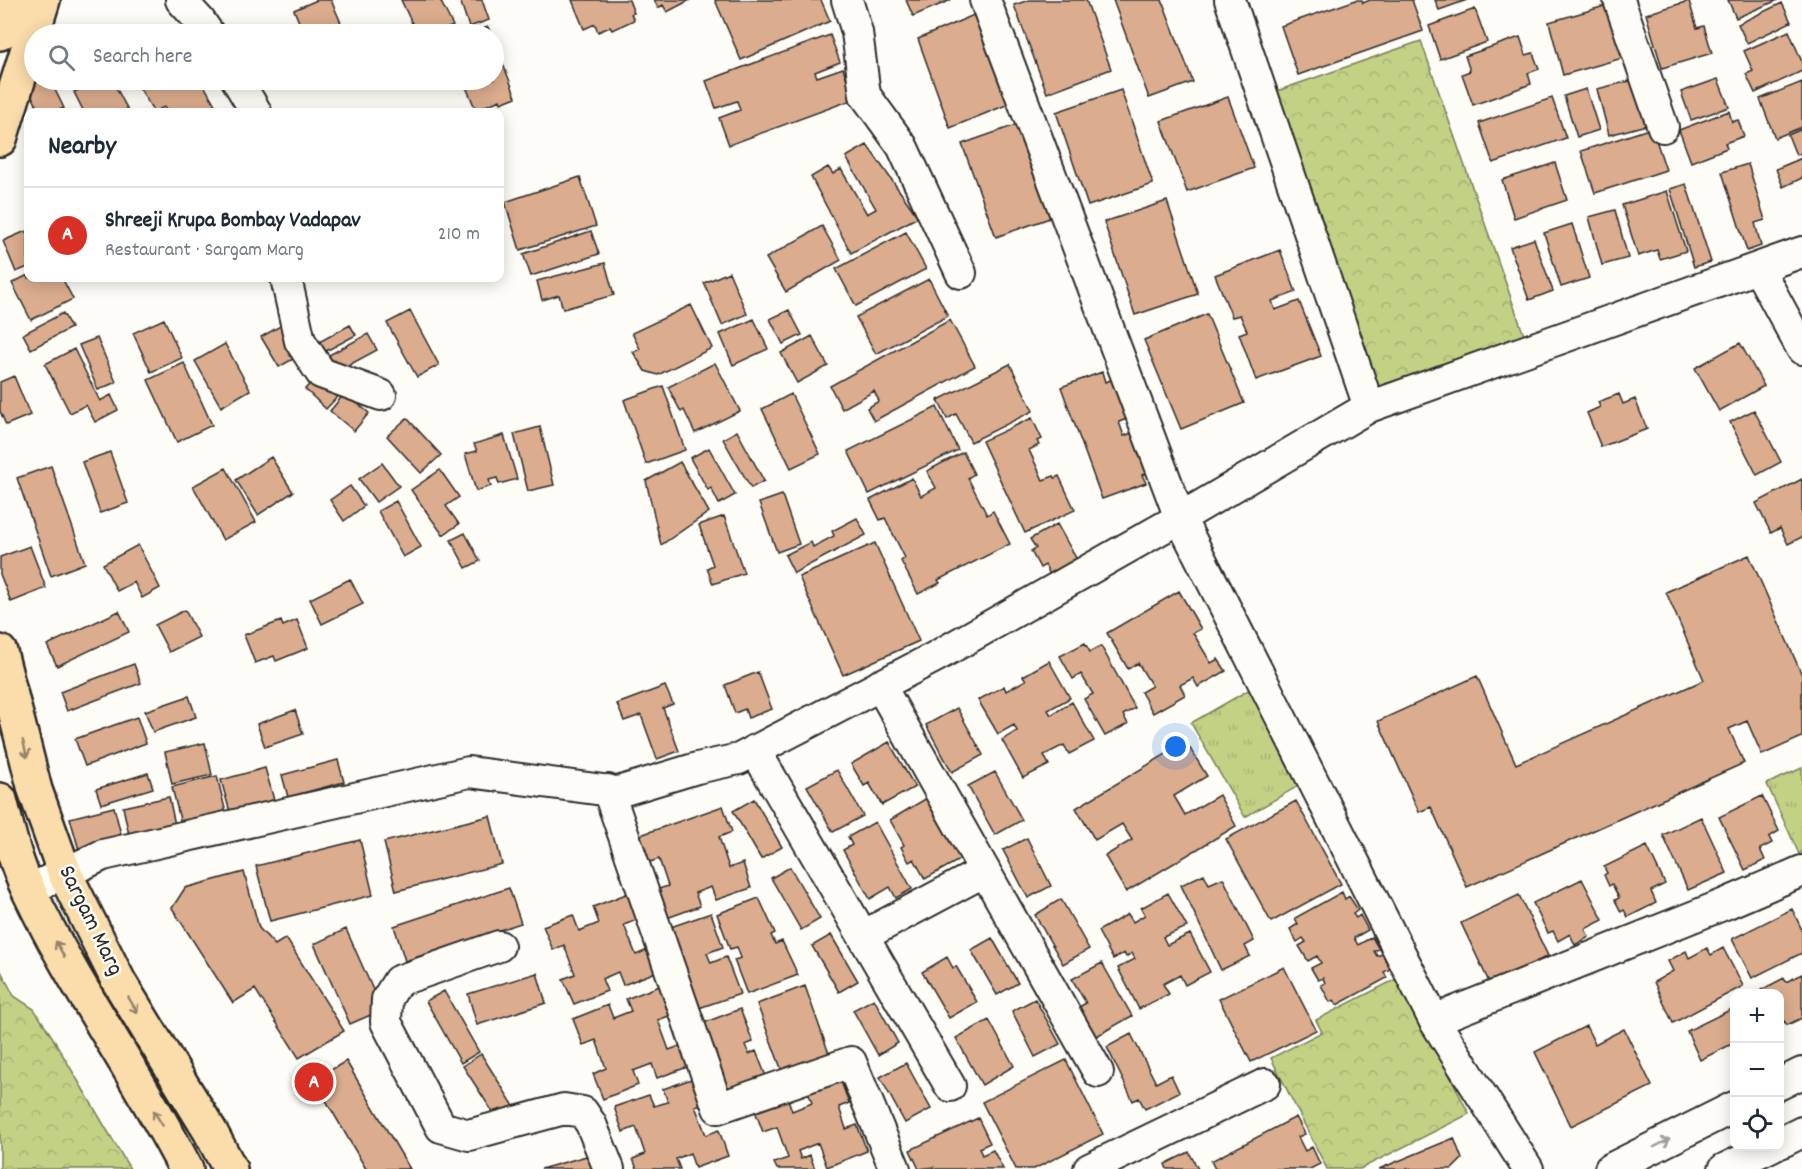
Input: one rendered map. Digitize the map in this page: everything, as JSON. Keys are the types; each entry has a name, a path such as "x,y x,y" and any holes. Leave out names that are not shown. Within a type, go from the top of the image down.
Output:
{"main road":[{"path":"0,33 10,0"},
{"path":"36,24 43,0"},
{"path":"0,139 24,61"},
{"name":"Sargam Marg","path":"0,652 35,790 65,874 119,982 210,1131 230,1169"},
{"name":"Sargam Marg","path":"0,800 8,834 28,890 95,1013 186,1169"}],"street":[{"path":"181,0 202,24"},
{"path":"847,0 857,32 865,95 902,146 961,273"},
{"path":"985,0 1180,518 1434,1020 1528,1169"},
{"path":"1230,0 1369,407"},
{"path":"1619,0 1663,128"},
{"path":"243,90 254,108"},
{"path":"28,890 103,855 470,772 618,792 697,768 739,759 935,657 1180,518 1369,407 1802,252"},
{"path":"1758,268 1802,349"},
{"path":"287,282 300,340 321,373 381,395"},
{"path":"880,685 1098,1072"},
{"path":"755,750 950,1086"},
{"path":"608,790 718,1108 851,1062 894,1169"},
{"path":"863,936 985,871"},
{"path":"1434,1020 1802,871"},
{"path":"499,946 398,981 387,999 386,1022 441,1127 469,1135 564,1109 583,1112 591,1124 609,1169"},
{"path":"1784,1082 1802,1073"},
{"path":"1089,1169 1265,1084"},
{"path":"1610,1169 1730,1109"},
{"path":"1784,1141 1802,1132"},
{"path":"1724,1169 1762,1151"}],"green space":[{"path":"1421,41 1525,338 1375,390 1271,93"},
{"path":"1252,688 1305,782 1245,817 1191,723"},
{"path":"1802,768 1802,852 1799,854 1767,784"},
{"path":"0,969 14,996 34,1009 51,1035 130,1169 0,1169"},
{"path":"1400,977 1469,1114 1360,1169 1327,1169 1271,1058 1322,1032 1316,1020"}],"building":[{"path":"317,0 331,0 342,24 300,24 294,10"},
{"path":"401,0 440,0 452,24 412,24"},
{"path":"460,0 482,0 489,20 468,24"},
{"path":"572,0 629,0 634,20 612,30 610,27 598,32 595,24 584,29"},
{"path":"654,0 690,0 667,12 663,5 658,8"},
{"path":"715,0 821,0 830,21 741,60"},
{"path":"906,0 951,0 913,16"},
{"path":"1029,0 1086,0 1111,69 1047,93 1014,5"},
{"path":"1113,0 1162,0 1193,82 1149,98"},
{"path":"1356,0 1362,0 1363,3 1370,0 1412,0 1423,31 1298,75 1281,26"},
{"path":"1435,0 1467,0 1439,10"},
{"path":"1728,0 1778,0 1736,18"},
{"path":"1689,1 1697,28 1704,26 1712,53 1662,68 1646,14"},
{"path":"1782,3 1791,22 1747,43 1738,24"},
{"path":"1612,4 1626,57 1563,75 1549,22"},
{"path":"1475,9 1487,42 1440,59 1429,26"},
{"path":"983,11 1016,101 950,128 918,39"},
{"path":"1789,31 1802,62 1802,71 1755,93 1746,74 1753,71 1744,51"},
{"path":"830,35 840,62 815,72 817,77 843,68 854,99 729,145 719,118 740,110 737,101 716,108 706,81"},
{"path":"1520,37 1526,55 1533,53 1539,69 1528,73 1531,84 1473,105 1462,74 1470,71 1465,56"},
{"path":"504,66 516,97 501,103 500,100 475,108 467,90 504,90"},
{"path":"1638,79 1650,124 1609,135 1597,89"},
{"path":"1718,79 1729,107 1691,120 1681,92"},
{"path":"1802,82 1802,127 1775,138 1760,99"},
{"path":"1586,89 1599,130 1577,137 1564,96"},
{"path":"29,90 55,90 64,108 38,108"},
{"path":"78,90 117,90 127,108 82,108 74,92"},
{"path":"141,90 207,90 217,108 164,107 152,108"},
{"path":"1121,90 1153,184 1088,206 1056,112"},
{"path":"1228,97 1254,168 1187,192 1161,121"},
{"path":"1552,98 1566,138 1493,163 1479,123"},
{"path":"1729,111 1732,122 1738,120 1744,136 1725,143 1727,148 1691,162 1679,130"},
{"path":"1027,121 1061,214 996,237 962,144"},
{"path":"1652,128 1666,170 1595,193 1581,151"},
{"path":"1802,129 1802,153 1796,155 1788,135"},
{"path":"867,145 918,217 851,253 811,177 828,167 833,174 841,169 867,214 876,209 846,157"},
{"path":"1802,158 1802,178 1783,187 1776,169"},
{"path":"1555,163 1567,200 1514,218 1502,180"},
{"path":"1748,164 1765,220 1755,223 1761,246 1747,251 1722,172"},
{"path":"580,177 596,226 520,250 505,202"},
{"path":"1686,184 1711,262 1694,267 1670,189"},
{"path":"1667,191 1686,251 1660,259 1657,250 1638,256 1622,205"},
{"path":"1167,201 1198,294 1135,315 1104,222"},
{"path":"1615,210 1628,258 1602,265 1589,217"},
{"path":"1572,224 1589,278 1561,287 1544,233"},
{"path":"822,226 841,260 786,292 766,258"},
{"path":"591,231 599,254 531,276 523,254"},
{"path":"24,232 24,269 16,272 3,241"},
{"path":"906,232 926,269 856,306 836,269"},
{"path":"1534,239 1553,291 1529,300 1510,247"},
{"path":"1280,250 1296,292 1272,301 1275,310 1299,301 1321,356 1256,380 1239,334 1247,331 1240,315 1232,317 1215,275"},
{"path":"605,263 614,295 563,309 559,295 542,300 537,281"},
{"path":"729,272 747,314 722,325 704,283"},
{"path":"24,277 24,282 64,282 73,299 31,320 12,283"},
{"path":"929,279 948,316 876,354 856,317"},
{"path":"691,305 712,348 658,375 645,371 633,352 640,349 632,333"},
{"path":"789,310 802,335 783,344 770,319"},
{"path":"410,311 439,365 417,377 387,323"},
{"path":"63,313 71,328 31,349 23,334"},
{"path":"1207,314 1244,403 1181,429 1144,340"},
{"path":"164,319 182,358 151,372 133,333"},
{"path":"754,319 768,349 733,365 720,334"},
{"path":"950,320 975,366 874,421 867,408 879,401 874,391 842,409 830,386"},
{"path":"282,325 300,355 279,367 261,337"},
{"path":"350,325 356,335 315,357 310,347"},
{"path":"368,334 377,350 338,371 329,355"},
{"path":"812,336 828,366 797,383 781,353"},
{"path":"97,338 116,382 98,390 79,345"},
{"path":"1740,343 1764,386 1719,411 1695,368"},
{"path":"225,344 250,390 221,407 195,361"},
{"path":"74,349 100,401 111,395 118,410 95,422 86,405 70,413 45,364"},
{"path":"184,363 212,425 177,442 148,380"},
{"path":"715,363 740,411 695,433 684,410 681,412 668,387"},
{"path":"1010,364 1033,411 971,442 956,414 947,419 938,400"},
{"path":"1102,372 1105,382 1123,376 1137,415 1119,422 1124,436 1142,429 1157,470 1142,475 1146,483 1102,499 1061,387"},
{"path":"321,373 342,392 326,409 305,389"},
{"path":"14,376 30,415 6,425 0,411 0,382"},
{"path":"663,386 685,450 646,464 624,400"},
{"path":"345,393 369,413 354,431 330,411"},
{"path":"791,394 820,454 791,468 762,409"},
{"path":"1619,394 1623,404 1635,399 1647,429 1601,447 1587,413 1600,407 1598,402"},
{"path":"937,407 958,450 869,494 848,451"},
{"path":"1754,410 1781,462 1757,475 1730,422"},
{"path":"407,418 441,455 421,473 387,436"},
{"path":"1032,418 1042,439 1037,441 1039,445 1029,450 1043,480 1059,476 1075,510 1025,533 982,441"},
{"path":"540,427 554,485 528,491 514,434"},
{"path":"737,431 764,481 751,488 723,439"},
{"path":"504,435 517,479 499,484 497,478 489,480 491,486 476,491 465,454 477,451 474,444"},
{"path":"709,448 735,495 719,504 711,488 708,490 690,458"},
{"path":"110,452 128,503 100,513 82,462"},
{"path":"963,452 974,474 968,478 987,515 993,511 1010,544 938,580 940,583 918,594 901,561 905,558 885,518 880,520 870,500 912,478 921,496 936,488 927,471"},
{"path":"271,457 293,492 258,515 236,480"},
{"path":"680,462 709,512 661,545 646,481"},
{"path":"382,463 399,486 376,502 359,479"},
{"path":"51,466 85,563 51,576 17,478"},
{"path":"226,468 256,522 223,540 193,486"},
{"path":"440,470 459,497 446,506 459,524 443,535 411,490"},
{"path":"1802,479 1802,537 1788,544 1780,528 1771,533 1756,503"},
{"path":"350,486 364,506 344,521 330,500"},
{"path":"782,495 799,544 777,552 759,503"},
{"path":"396,501 421,547 403,557 378,511"},
{"path":"724,516 744,573 713,584 707,568 713,565 699,525"},
{"path":"857,518 866,535 794,573 785,555 811,542 813,547 834,536 832,531"},
{"path":"1057,524 1081,567 1054,582 1045,565 1040,568 1031,551 1036,548 1030,539"},
{"path":"465,533 480,561 466,568 451,540"},
{"path":"875,543 919,641 843,675 799,577"},
{"path":"138,545 160,588 142,598 134,582 117,591 103,564"},
{"path":"30,546 46,588 11,602 0,574 0,557"},
{"path":"1749,555 1802,675 1802,737 1762,755 1747,721 1729,729 1744,763 1467,887 1431,807 1419,812 1378,721 1477,676 1516,764 1704,680 1666,592"},
{"path":"350,579 363,604 322,624 310,599"},
{"path":"1179,591 1201,629 1193,633 1211,663 1218,659 1226,671 1198,687 1193,678 1180,685 1185,695 1153,713 1141,692 1152,686 1138,663 1128,669 1107,633"},
{"path":"185,610 199,637 169,652 155,625"},
{"path":"119,611 129,632 57,666 47,645"},
{"path":"297,620 308,648 276,661 274,656 255,663 244,635 281,621 283,626"},
{"path":"1085,643 1090,652 1101,646 1135,708 1123,715 1128,724 1105,736 1084,699 1093,694 1081,674 1073,679 1060,656"},
{"path":"1049,661 1070,698 1048,710 1051,715 1072,702 1094,741 1069,754 1064,745 1044,755 1049,765 1023,778 1002,740 1017,731 1014,725 998,734 978,700 1004,686 1006,691 1026,680 1023,676"},
{"path":"134,664 141,683 67,711 60,692"},
{"path":"758,672 772,709 748,718 745,709 735,713 725,685"},
{"path":"665,686 673,704 663,708 679,751 657,759 641,715 624,721 617,704"},
{"path":"189,696 196,717 153,732 145,711"},
{"path":"957,708 983,755 952,772 926,725"},
{"path":"295,710 303,734 265,747 257,724"},
{"path":"137,717 146,743 85,766 75,739"},
{"path":"889,742 915,787 882,805 869,783 864,786 851,764"},
{"path":"1186,742 1207,776 1174,796 1185,815 1219,795 1236,826 1126,892 1105,856 1132,840 1122,824 1095,840 1076,808"},
{"path":"205,743 212,775 172,784 165,752"},
{"path":"338,760 344,782 288,797 282,775"},
{"path":"265,768 274,800 230,812 221,780"},
{"path":"837,770 863,816 833,832 807,786"},
{"path":"995,772 1022,820 995,835 968,786"},
{"path":"148,773 153,788 101,804 96,789"},
{"path":"217,776 226,813 181,824 172,787"},
{"path":"1762,796 1779,831 1769,837 1772,843 1760,849 1765,860 1745,870 1719,817"},
{"path":"169,797 175,825 129,835 123,807"},
{"path":"927,798 961,859 925,879 914,859 909,862 901,847 904,845 890,820"},
{"path":"754,799 782,847 761,859 733,811"},
{"path":"1296,801 1341,884 1271,922 1226,839"},
{"path":"723,806 732,832 719,837 729,868 743,863 751,888 716,900 711,887 695,893 700,906 664,919 653,891 668,886 659,859 644,864 635,837"},
{"path":"114,807 122,838 79,850 70,818"},
{"path":"490,816 502,864 396,891 384,842"},
{"path":"1701,817 1727,873 1688,890 1663,835"},
{"path":"875,822 912,889 896,898 890,887 870,899 843,850 852,845 848,837"},
{"path":"1027,838 1051,886 1028,898 1003,850"},
{"path":"360,840 373,895 270,921 256,866"},
{"path":"1647,846 1665,884 1651,891 1656,903 1628,917 1624,910 1621,912 1615,900 1619,898 1612,884 1609,886 1604,875 1607,873 1604,867"},
{"path":"790,867 820,919 801,930 771,878"},
{"path":"244,872 259,928 275,945 286,938 344,1031 299,1058 255,989 233,1003 172,908 185,888"},
{"path":"1204,874 1209,884 1223,878 1254,941 1245,946 1250,956 1221,970 1181,885"},
{"path":"1582,879 1603,920 1585,929 1589,937 1575,945 1570,934 1558,941 1553,931 1548,933 1533,903"},
{"path":"509,888 521,923 405,961 394,926"},
{"path":"631,892 641,918 624,925 636,955 652,948 661,970 623,985 618,972 602,979 607,991 574,1004 563,979 575,974 564,945 553,950 543,926 573,915 579,931 599,923 593,907"},
{"path":"1342,892 1345,899 1349,896 1358,910 1353,914 1356,918 1360,915 1368,930 1354,938 1358,945 1372,937 1379,949 1374,951 1377,956 1382,954 1390,969 1384,972 1387,978 1337,1005 1334,1000 1330,1002 1321,985 1325,983 1323,978 1318,980 1311,968 1321,963 1317,956 1308,961 1299,946 1306,942 1303,938 1297,942 1290,929 1298,924 1295,918"},
{"path":"1168,893 1187,927 1163,937 1167,945 1190,934 1210,972 1185,985 1180,975 1163,984 1169,994 1139,1009 1118,968 1135,959 1132,953 1126,957 1124,953 1113,959 1098,931 1128,914 1133,922 1145,915 1141,908"},
{"path":"1519,895 1548,956 1490,984 1461,923"},
{"path":"759,898 775,933 771,935 775,944 782,941 798,975 747,994 734,960 741,958 737,947 730,949 717,914"},
{"path":"1061,899 1089,949 1063,964 1035,915"},
{"path":"1792,909 1802,930 1802,953 1752,978 1732,939"},
{"path":"711,913 723,947 707,953 711,963 726,957 740,994 690,1011 662,930"},
{"path":"346,929 382,1010 350,1024 314,944"},
{"path":"831,935 858,981 839,992 812,946"},
{"path":"992,938 1018,983 997,995 971,950"},
{"path":"1707,948 1711,955 1723,948 1743,986 1730,989 1730,993 1673,1023 1654,982 1673,971 1668,961 1686,951 1689,958"},
{"path":"947,957 953,968 956,966 977,1002 949,1018 922,972"},
{"path":"1102,963 1132,1016 1095,1037 1079,1007 1086,1003 1072,979"},
{"path":"1284,967 1316,1030 1251,1062 1219,999"},
{"path":"537,973 546,1003 477,1025 468,994"},
{"path":"1802,974 1802,1018 1787,1025 1784,1021 1784,989 1763,989 1784,978 1786,982"},
{"path":"662,985 674,1014 658,1020 669,1050 685,1044 693,1065 657,1078 652,1064 633,1071 638,1085 603,1099 593,1074 606,1068 596,1040 583,1045 573,1019 608,1005 613,1018 631,1011 626,999"},
{"path":"805,986 832,1062 785,1079 757,1004"},
{"path":"444,991 479,1052 461,1063 426,1001"},
{"path":"874,999 898,1043 878,1055 853,1010"},
{"path":"1035,999 1060,1044 1035,1057 1012,1011"},
{"path":"740,1009 753,1042 745,1045 749,1054 756,1051 769,1084 721,1102 693,1027"},
{"path":"1730,1010 1730,1045 1700,1060 1687,1031"},
{"path":"989,1020 1014,1066 982,1085 956,1038"},
{"path":"1586,1026 1595,1044 1624,1029 1652,1086 1571,1126 1535,1052"},
{"path":"1131,1034 1156,1083 1171,1075 1179,1092 1145,1109 1139,1098 1133,1101 1107,1047"},
{"path":"481,1054 519,1114 501,1125 463,1066"},
{"path":"1066,1060 1103,1134 1034,1169 1016,1169 982,1102"},
{"path":"346,1061 410,1169 366,1169 314,1080"},
{"path":"906,1063 931,1109 905,1123 880,1077"},
{"path":"700,1076 709,1102 695,1106 706,1135 719,1130 728,1156 695,1168 690,1153 676,1159 680,1169 637,1169 633,1159 645,1154 636,1127 623,1132 614,1107 649,1095 654,1106 668,1102 663,1089"},
{"path":"839,1076 849,1103 839,1107 846,1129 857,1125 867,1151 827,1167 818,1143 798,1151 801,1159 810,1155 815,1169 777,1169 774,1163 788,1158 777,1127 763,1132 754,1108 787,1096 792,1111 812,1103 807,1089"},
{"path":"1296,1117 1305,1134 1298,1137 1305,1151 1312,1147 1320,1164 1310,1169 1215,1169 1211,1161"},
{"path":"978,1118 990,1143 979,1148 982,1155 993,1150 1003,1169 934,1169 934,1167 919,1169 910,1150"},
{"path":"1454,1138 1462,1159 1452,1169 1379,1169"},
{"path":"1189,1152 1198,1169 1167,1169 1165,1164"},
{"path":"590,1155 594,1169 541,1169"}],"place":[{"name":"Shreeji Krupa Bombay Vadapav","path":"314,1082"}]}
